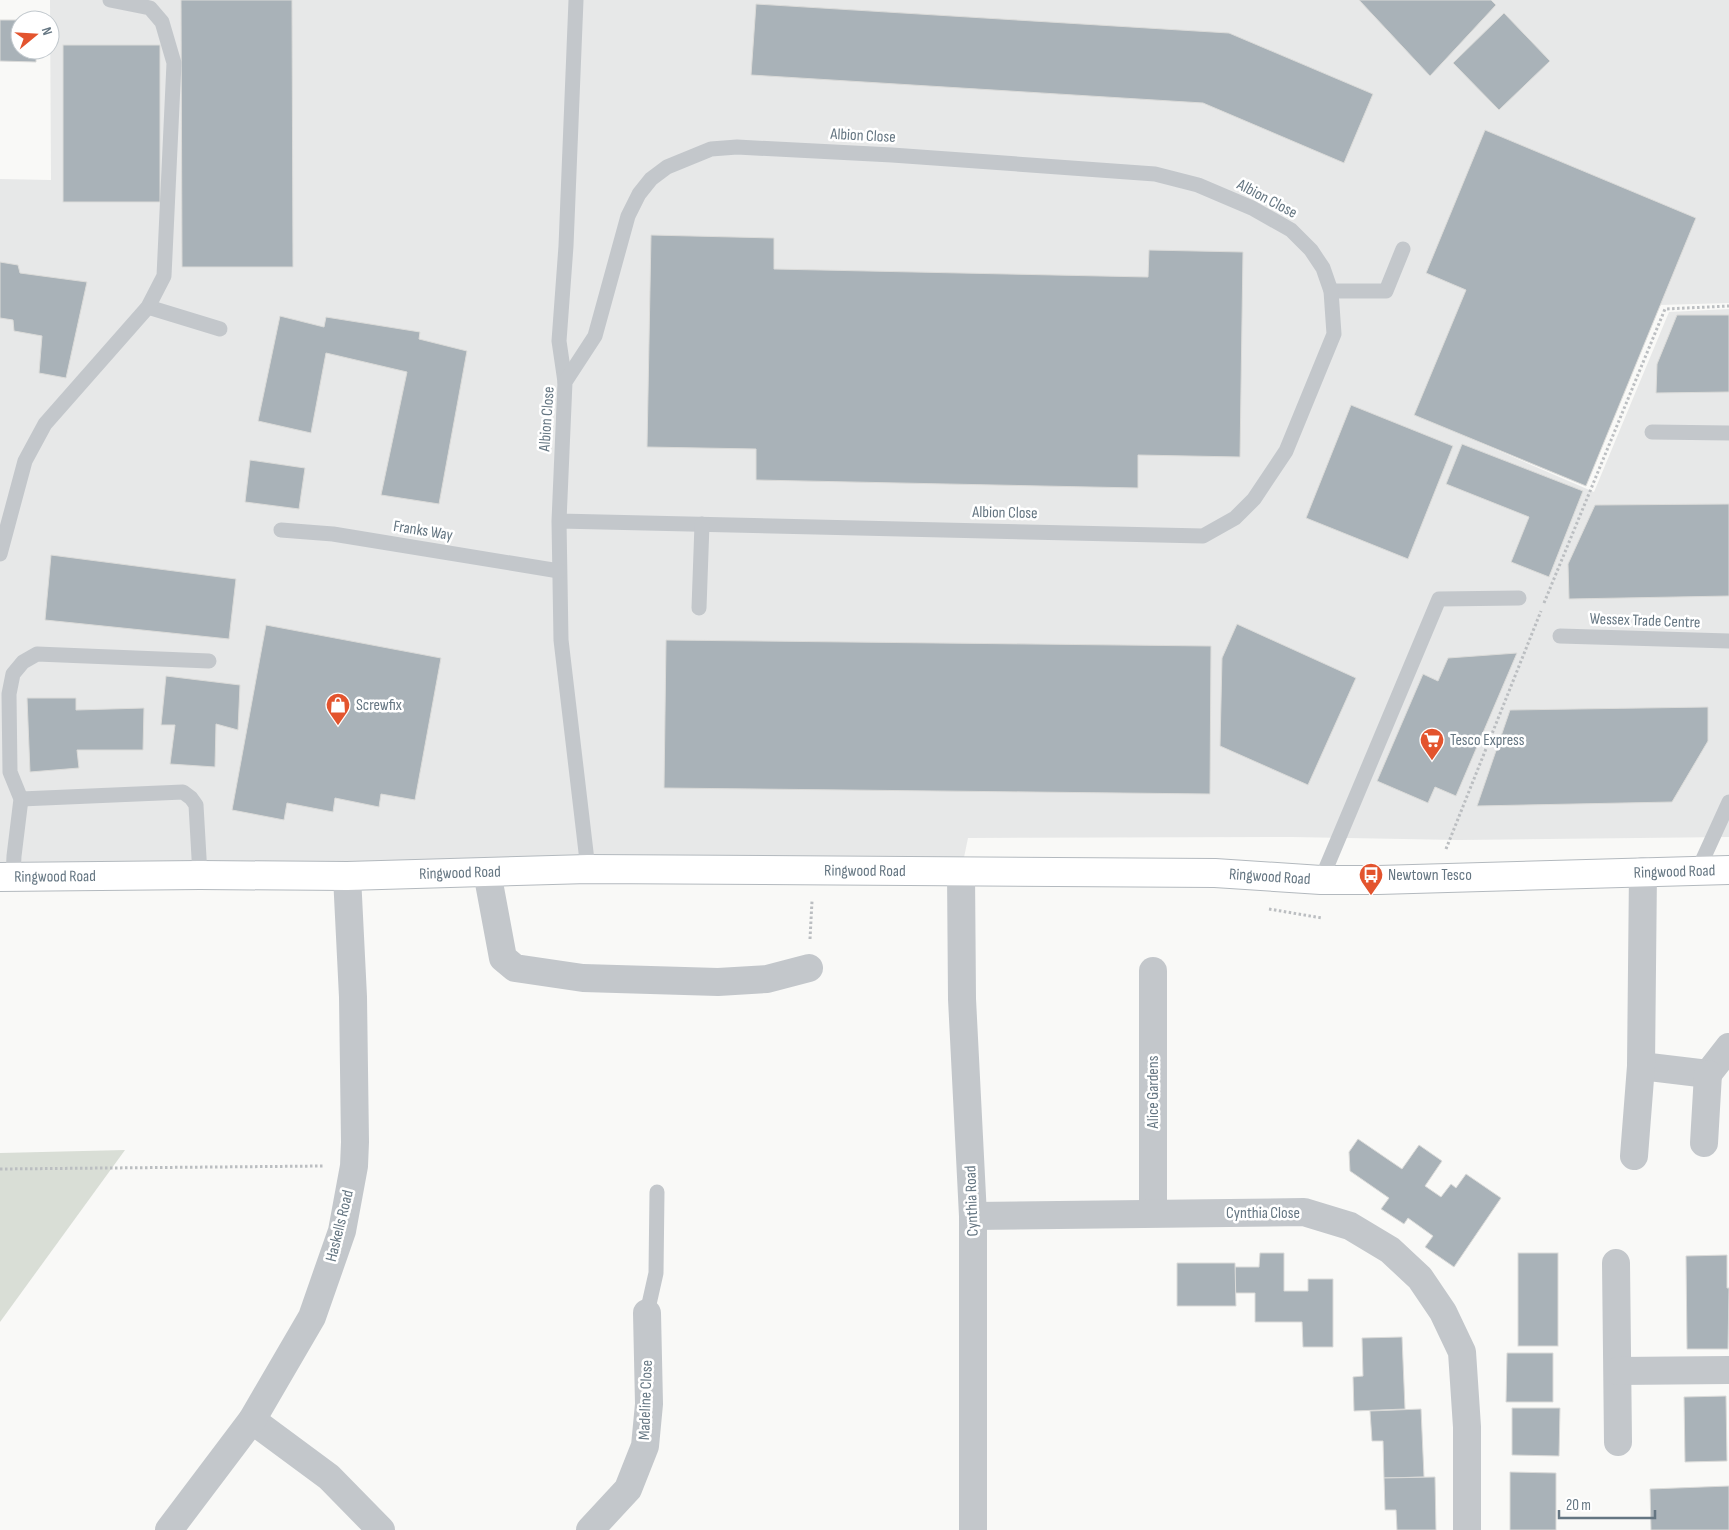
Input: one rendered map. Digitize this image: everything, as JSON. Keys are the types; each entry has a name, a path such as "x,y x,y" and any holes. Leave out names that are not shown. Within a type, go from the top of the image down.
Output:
{"main road":[{"name":"Ringwood Road","path":"7,877 347,876 588,869 1215,873 1321,880 1378,880 1729,870"}],"street":[{"path":"1634,1156 1641,1066 1643,871"},
{"path":"487,872 503,958 515,968 582,978 718,982 767,979 809,968"},
{"name":"Cynthia Road","path":"961,872 962,999 973,1216 972,1530"},
{"name":"Haskells Road","path":"169,1530 252,1420 312,1318 342,1231 354,1166 355,1142 353,1007 347,876"},
{"name":"Alice Gardens","path":"1153,972 1153,1213"},
{"path":"1704,1144 1708,1074 1729,1047"},
{"path":"1641,1066 1708,1074"},
{"name":"Cynthia Close","path":"973,1216 1304,1212 1350,1226 1390,1250 1420,1278 1443,1312 1462,1352 1467,1427 1467,1530"},
{"path":"1616,1263 1618,1442"},
{"name":"Madeline Close","path":"590,1530 628,1489 645,1446 649,1404 647,1313"},
{"path":"1618,1371 1729,1370"},
{"path":"252,1420 329,1477 381,1530"}],"lane":[{"path":"0,554 25,461 45,424 148,307 164,276 174,63 162,22 150,8 110,0"},
{"path":"565,382 559,341 566,246 576,0"},
{"name":"Albion Close","path":"558,521 1203,536 1235,518 1254,499 1286,451 1334,334 1331,291 1323,268 1312,250 1291,230 1252,208 1198,185 1155,174 892,154 737,147 711,149 667,167 651,179 639,194 628,216 595,336 565,382 558,521 562,640 588,869"},
{"path":"1331,291 1386,291 1403,249"},
{"path":"148,307 220,329"},
{"path":"1652,432 1729,433"},
{"path":"699,608 702,524"},
{"name":"Franks Way","path":"281,530 333,534 559,571"},
{"path":"1321,880 1440,599 1518,598"},
{"name":"Wessex Trade Centre","path":"1560,636 1729,641"},
{"path":"7,877 14,856 21,799 10,772 9,694 14,674 23,662 37,654 209,661"},
{"path":"21,799 183,792 196,805 200,875"},
{"path":"1698,870 1729,802"},
{"path":"647,1313 656,1273 657,1192"}],"path":[{"path":"1434,878 1586,498 1665,309 1729,306"},
{"path":"809,968 813,871"},
{"path":"0,1169 354,1166"}],"shaded area":[{"path":"50,0 1729,0 1729,303 1660,305 1583,480 1474,440 1594,492 1669,312 1729,309 1729,837 1459,840 1292,837 968,838 961,872 0,877 0,179 51,180 50,60 60,60 60,10 50,10"},
{"path":"125,1150 0,1322 0,1153"}],"building":[{"path":"181,0 292,0 293,267 182,267"},
{"path":"1359,0 1491,0 1496,5 1430,76"},
{"path":"756,4 1229,33 1373,94 1344,163 1203,103 751,75"},
{"path":"1504,13 1550,61 1499,110 1453,63"},
{"path":"0,20 10,20 10,60 36,60 36,62 0,61"},
{"path":"63,45 160,45 160,202 63,202"},
{"path":"1485,130 1696,218 1586,486 1414,415 1466,290 1426,273"},
{"path":"651,235 774,238 774,269 1148,277 1149,250 1243,252 1240,457 1138,455 1138,488 756,480 756,449 647,447"},
{"path":"0,262 18,265 20,273 87,282 66,378 39,373 42,336 14,331 13,320 0,318"},
{"path":"1677,315 1729,315 1729,392 1656,393 1657,364"},
{"path":"280,316 324,327 326,317 420,332 419,339 467,351 439,504 381,495 407,372 326,353 311,433 258,421"},
{"path":"1351,405 1453,446 1408,559 1306,518"},
{"path":"1462,444 1583,491 1549,577 1511,562 1529,517 1446,484"},
{"path":"250,460 305,468 299,509 245,502"},
{"path":"1729,504 1729,596 1569,599 1568,564 1595,505"},
{"path":"51,555 236,579 229,639 45,620"},
{"path":"1237,624 1356,678 1308,785 1220,746 1222,658"},
{"name":"Screwfix","path":"266,625 441,658 415,800 381,794 379,807 335,798 333,812 287,803 284,820 232,810"},
{"path":"666,640 1211,646 1210,794 664,788"},
{"path":"1517,653 1456,796 1435,787 1428,803 1377,781 1423,674 1438,681 1448,658"},
{"path":"166,676 240,685 238,730 216,724 215,767 170,764 175,725 161,725"},
{"path":"27,698 76,698 76,710 144,708 143,750 77,750 79,768 30,772"},
{"path":"1708,707 1708,741 1672,802 1477,806 1510,710"},
{"path":"1358,1139 1402,1169 1419,1145 1442,1161 1425,1186 1441,1197 1451,1184 1456,1188 1466,1174 1501,1198 1454,1267 1425,1247 1433,1236 1408,1218 1404,1224 1381,1209 1389,1198 1350,1171 1349,1152"},
{"path":"1260,1253 1284,1253 1284,1291 1308,1291 1308,1279 1333,1279 1333,1347 1303,1347 1302,1322 1255,1322 1255,1293 1235,1293 1235,1267 1259,1267"},
{"path":"1518,1253 1558,1253 1558,1346 1518,1346"},
{"path":"1727,1255 1727,1288 1729,1288 1728,1349 1687,1349 1686,1256"},
{"path":"1177,1263 1235,1263 1236,1306 1177,1306"},
{"path":"1402,1337 1405,1409 1354,1411 1353,1377 1363,1376 1362,1338"},
{"path":"1507,1353 1553,1353 1553,1402 1506,1402"},
{"path":"1726,1396 1727,1461 1685,1462 1684,1397"},
{"path":"1512,1408 1560,1408 1559,1456 1512,1455"},
{"path":"1421,1409 1424,1477 1384,1478 1383,1441 1372,1441 1370,1411"},
{"path":"1510,1472 1556,1473 1556,1530 1510,1530"},
{"path":"1435,1477 1436,1530 1397,1530 1396,1510 1385,1510 1384,1478"},
{"path":"1729,1486 1729,1530 1651,1530 1650,1489"}],"place":[{"name":"Screwfix","path":"338,726"},
{"name":"Tesco Express","path":"1432,761"},
{"name":"Newtown Tesco","path":"1371,896"}]}
